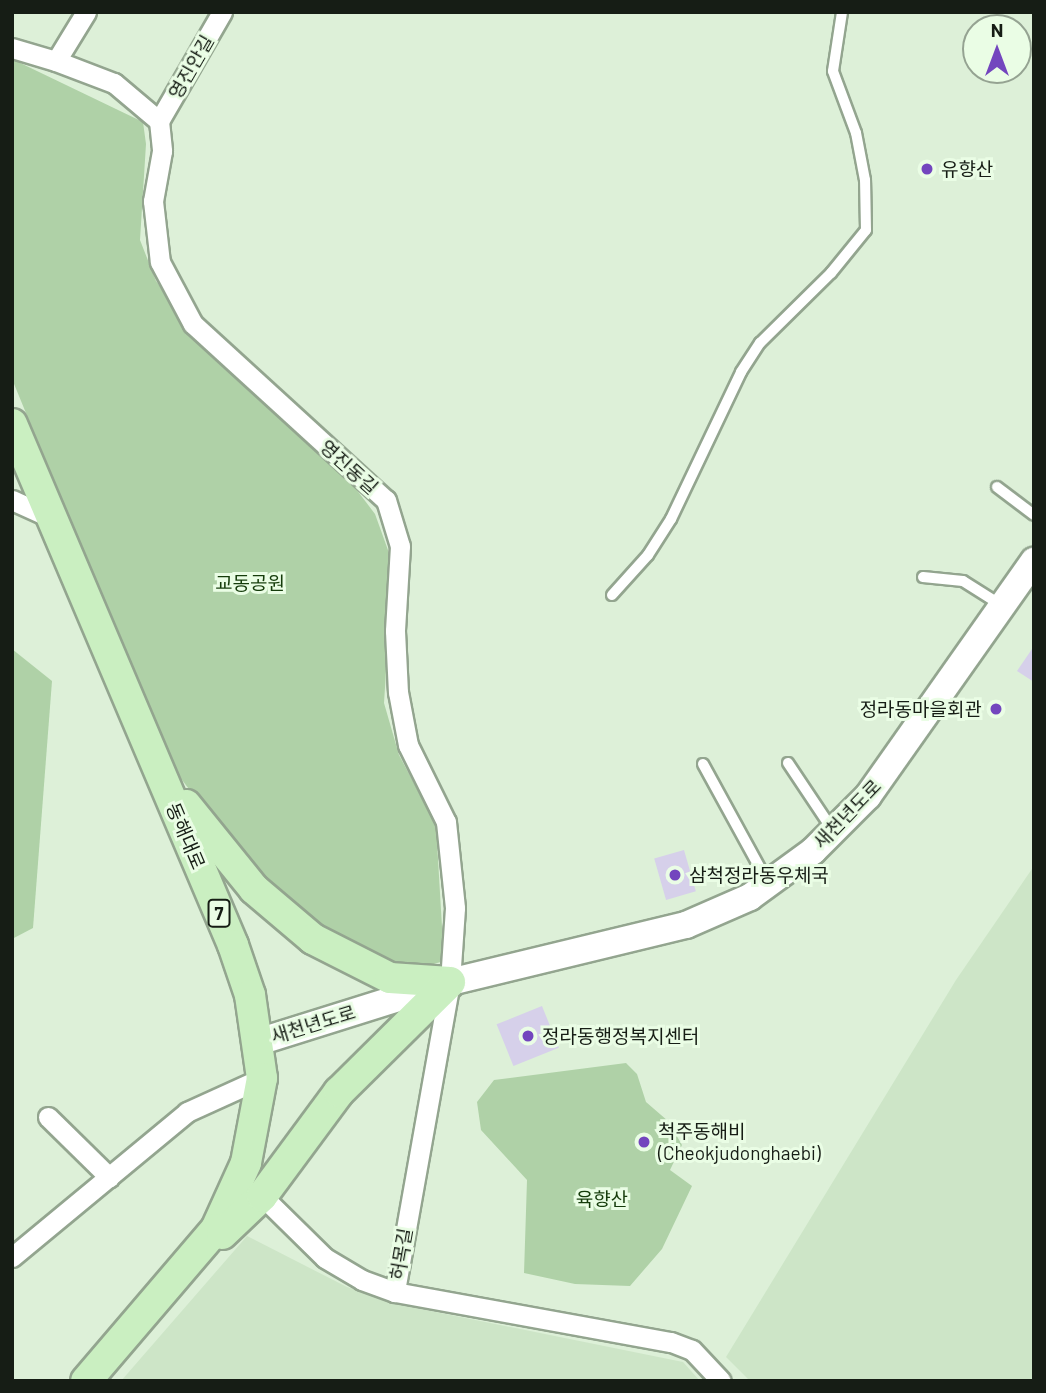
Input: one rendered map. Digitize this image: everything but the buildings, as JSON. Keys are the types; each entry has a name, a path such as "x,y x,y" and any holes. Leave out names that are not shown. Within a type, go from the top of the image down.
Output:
{"main road":[{"name":"동해대로","path":"12,424 57,520 154,762 233,945 250,995 262,1078 246,1163 227,1209 198,1255 86,1381"},
{"path":"154,762 254,889 313,939 390,978 450,982"},
{"path":"198,1255 262,1196 339,1092 450,982"}],"street":[{"path":"57,61 86,12"},
{"name":"영진안길","path":"159,121 222,12"},
{"path":"12,48 57,61 114,83 159,121"},
{"name":"영진동길","path":"159,121 162,151 153,201 160,262 193,324 386,500 400,546 395,631 398,692 408,746 446,822 455,908 450,982"},
{"path":"12,500 57,520"},
{"name":"새천년도로","path":"258,1042 450,982 686,925 769,885 834,832 886,774 1034,561"},
{"name":"허목길","path":"450,982 395,1292 671,1342 692,1350 721,1381"},
{"path":"12,1257 187,1112 262,1078"},
{"path":"48,1116 109,1177"},
{"path":"262,1196 325,1258 362,1280 395,1292"}],"lane":[{"path":"612,595 640,566 671,519 741,372 760,343 831,273 866,230 865,180 856,133 833,71 842,12"},
{"path":"997,487 1034,515"},
{"path":"923,576 963,581 1001,605"},
{"path":"788,763 834,832"},
{"path":"703,764 769,885"}],"shaded area":[{"path":"1034,866 1034,1381 750,1381 726,1357 956,980"},
{"path":"247,1236 347,1287 411,1307 683,1362 700,1381 121,1381"}],"green space":[{"name":"교동공원","path":"12,59 143,122 146,144 140,240 156,281 214,358 350,481 375,514 393,564 384,703 399,755 436,825 444,961 413,970 381,962 336,939 257,879 170,764 12,379"},
{"path":"12,649 52,681 33,928 12,939"},
{"name":"육향산","path":"626,1063 637,1074 646,1102 668,1121 682,1145 670,1170 692,1186 662,1249 630,1286 575,1284 524,1273 527,1180 481,1130 477,1102 494,1080"}],"place":[{"name":"유향산","path":"927,169"},
{"name":"정라동마을회관","path":"996,709"},
{"name":"삼척정라동우체국","path":"675,875"},
{"name":"정라동행정복지센터","path":"528,1036"},
{"name":"척주동해비 (Cheokjudonghaebi)","path":"644,1142"}]}
